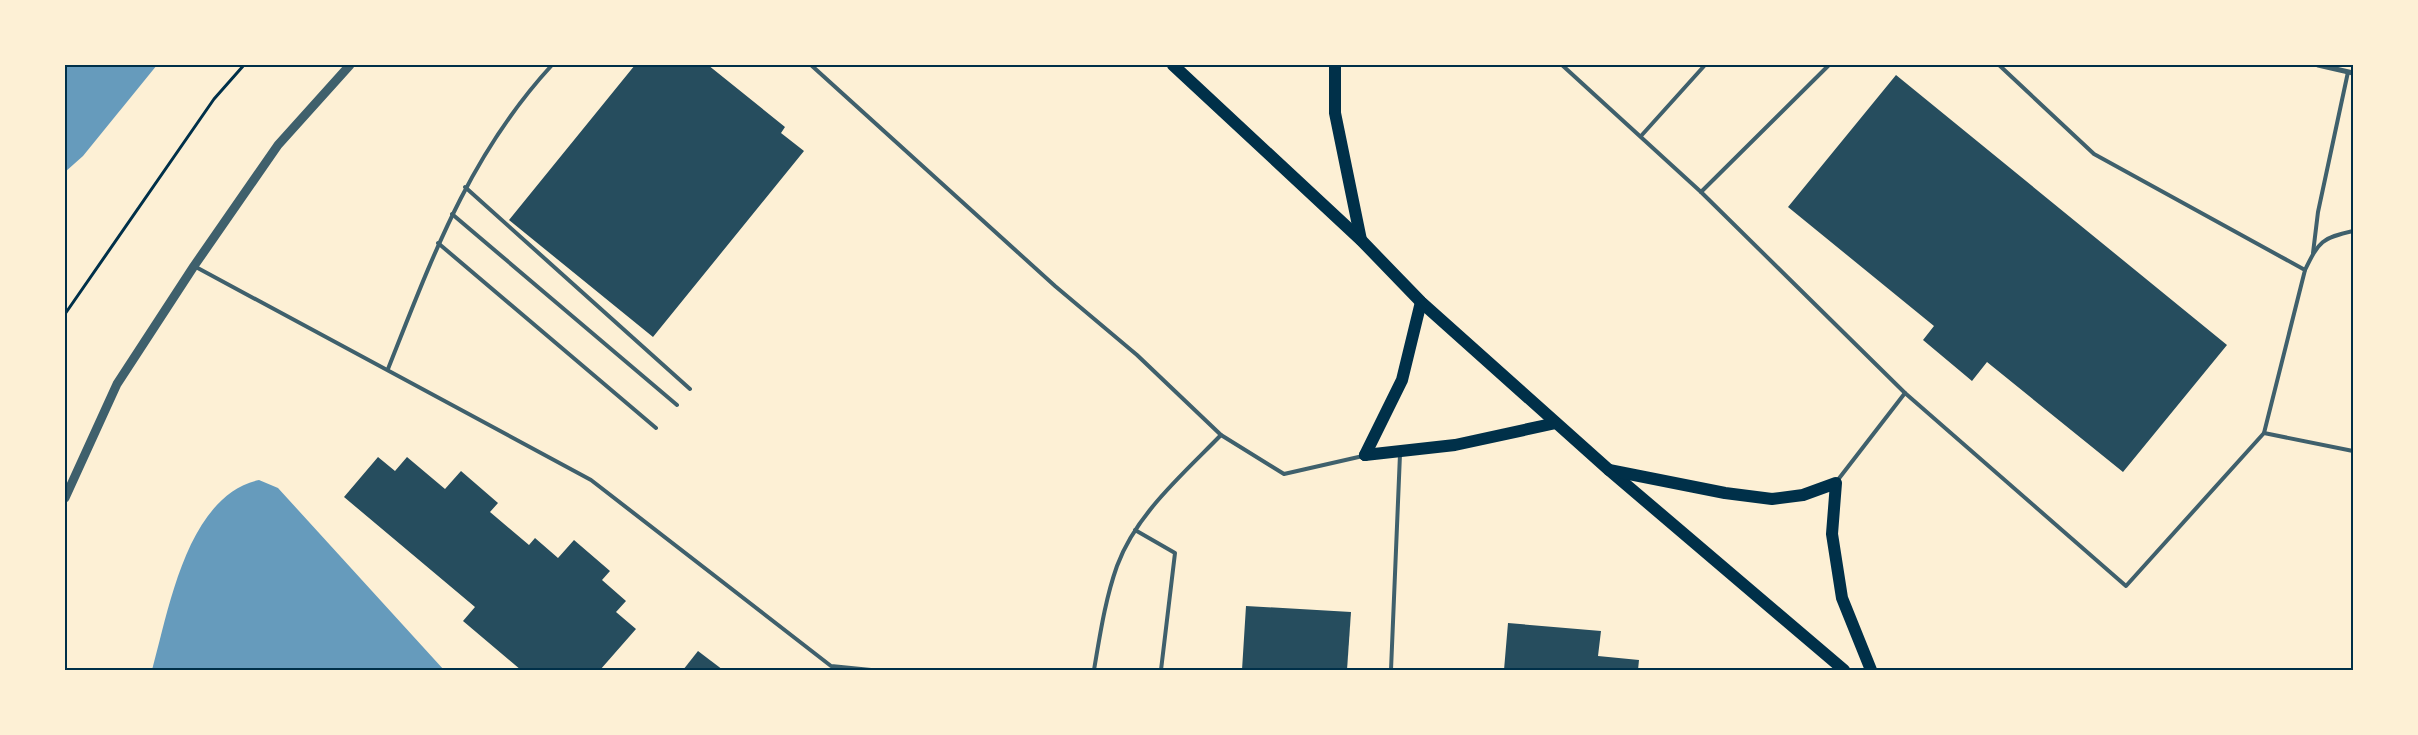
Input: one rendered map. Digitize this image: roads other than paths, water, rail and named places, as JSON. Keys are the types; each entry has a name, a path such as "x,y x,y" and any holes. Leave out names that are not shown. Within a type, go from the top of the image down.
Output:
{"main road":[{"path":"1173,65 1361,240 1421,302 1609,470 1844,670"},
{"path":"1335,65 1335,113 1361,240"},
{"path":"1365,455 1402,380 1421,302"},
{"path":"1365,455 1455,445 1556,423"},
{"path":"1609,470 1726,493 1772,499 1803,495 1836,483 1832,534 1842,598 1871,670"}],"street":[{"path":"65,498 117,384 194,266 278,145 350,65"},
{"path":"2318,65 2351,72"}],"lane":[{"path":"388,369 438,243 465,187 527,91 552,65"},
{"path":"811,65 1054,286 1137,355 1221,435 1284,474 1365,455"},
{"path":"1562,65 1701,192 1904,393 2126,586 2264,433 2305,270 2313,253 2326,237 2353,231"},
{"path":"1640,136 1705,65"},
{"path":"1701,192 1829,65"},
{"path":"1999,65 2094,154 2305,270"},
{"path":"2313,253 2318,212 2351,72"},
{"path":"465,187 690,389"},
{"path":"452,214 677,405"},
{"path":"438,243 656,428"},
{"path":"194,266 591,480 831,666 871,670"},
{"path":"1836,483 1904,393"},
{"path":"2264,433 2353,451"},
{"path":"1094,670 1105,606 1118,564 1135,530 1170,487 1221,435"},
{"path":"1391,670 1400,451"},
{"path":"1135,530 1175,553 1161,670"}],"water":[{"path":"65,65 157,65 83,156 65,172"},
{"path":"259,480 278,488 444,670 152,670 174,587 198,531 214,508 234,490"}]}
